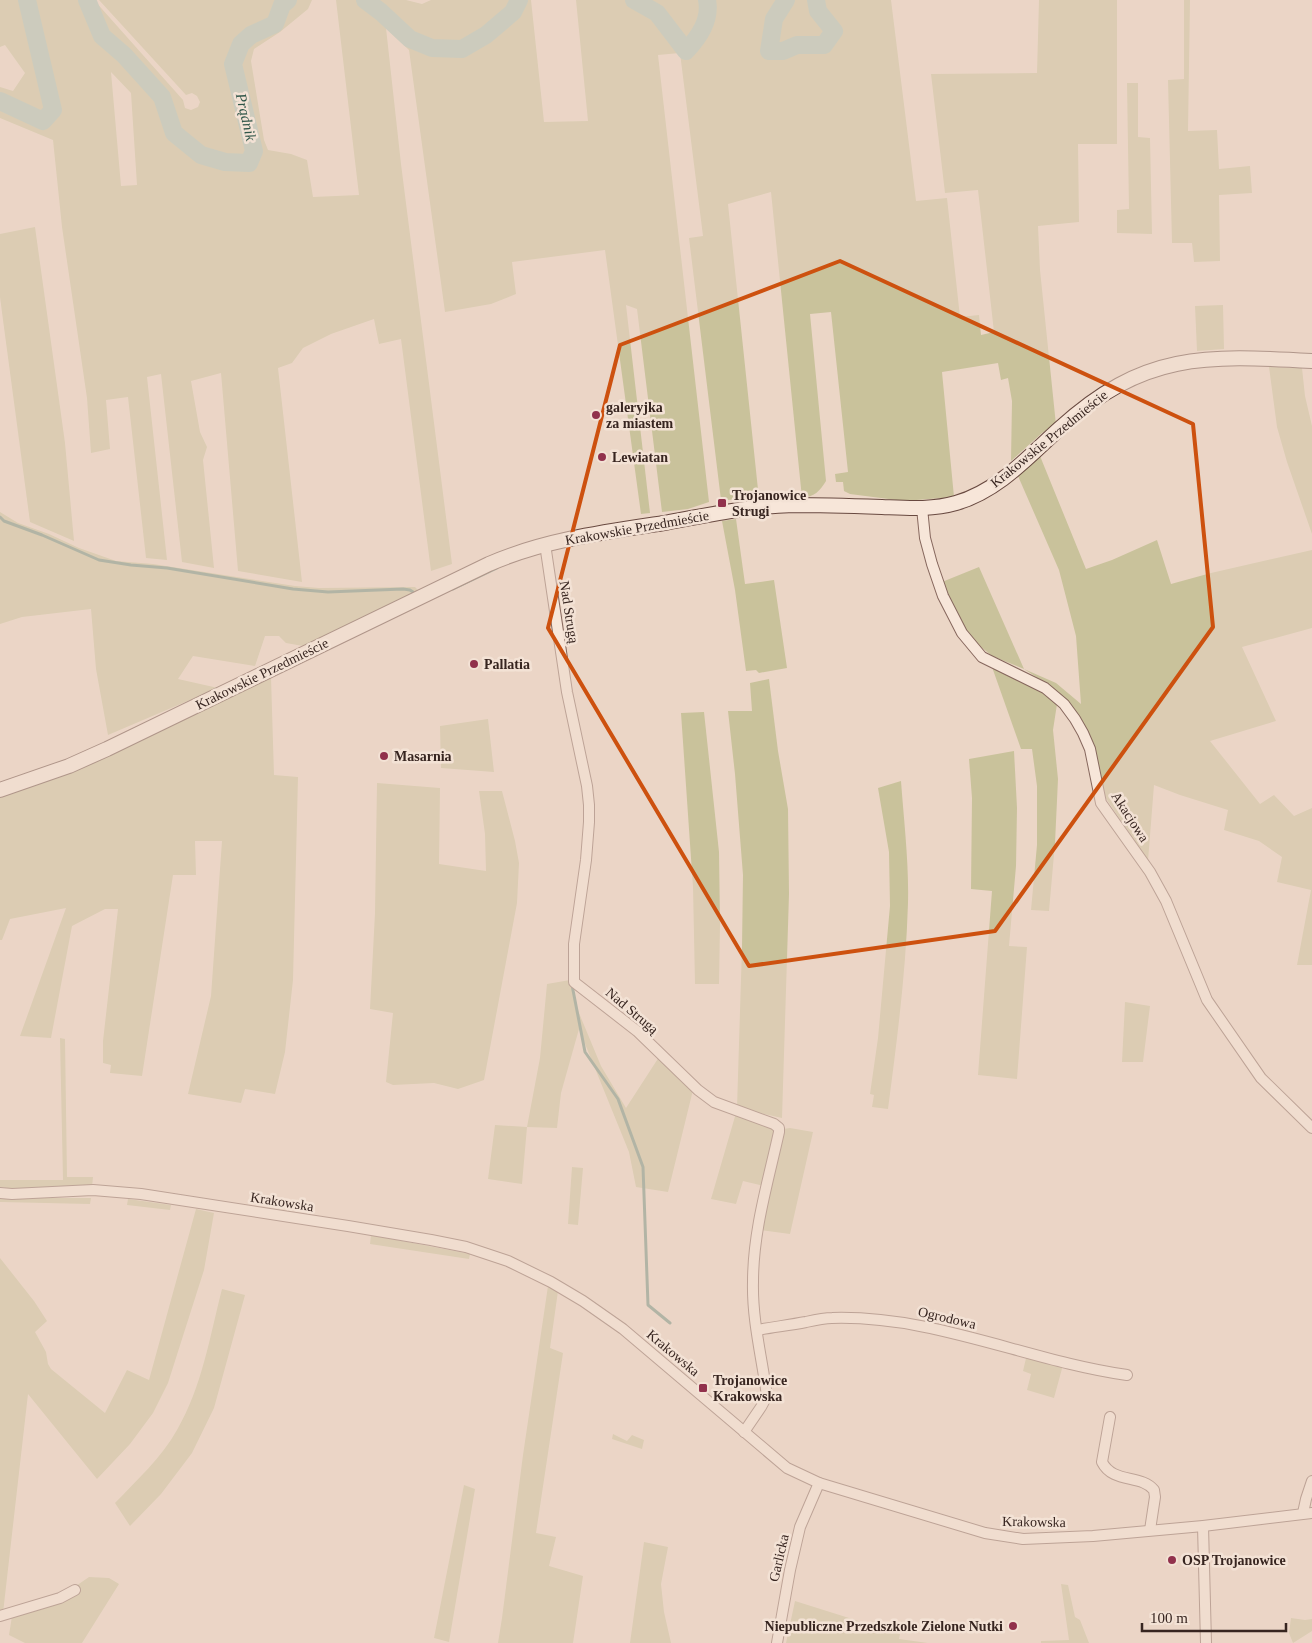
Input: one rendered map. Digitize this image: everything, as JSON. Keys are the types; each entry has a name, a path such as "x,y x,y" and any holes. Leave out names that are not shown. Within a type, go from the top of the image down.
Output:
{"main road":[{"name":"Krakowskie Przedmieście","path":"0,790 69,766 107,749 513,554 545,544 603,532 761,508 809,505 922,508 959,502 990,488 1090,403 1123,382 1153,370 1176,363 1217,358 1312,361"}],"street":[{"name":"Akacjowa","path":"922,508 925,538 932,564 943,596 962,633 982,657 1045,688 1064,704 1075,719 1090,749 1101,803 1150,872 1166,901 1207,1000 1261,1078 1312,1128"},
{"name":"Nad Strugą","path":"545,544 568,692 589,805 586,860 574,944 574,982 637,1031 698,1090 714,1102 774,1124 779,1132 755,1241 753,1284 757,1330 767,1396 744,1432"},
{"name":"Krakowska","path":"0,1193 93,1190 150,1196 404,1235 466,1247 508,1261 583,1300 624,1329 787,1468 820,1483 994,1535 1033,1539 1093,1536 1202,1526 1308,1513"},
{"name":"Ogrodowa","path":"757,1330 831,1318 866,1318 903,1322 1000,1344 1097,1370 1127,1375"},
{"path":"1110,1417 1102,1462 1104,1467 1110,1472 1124,1478 1145,1483 1154,1490 1155,1497 1150,1530"},
{"path":"1308,1513 1306,1499 1312,1481"},
{"name":"Garlicka","path":"777,1643 800,1527 820,1483"},
{"path":"1202,1526 1206,1643"},
{"path":"0,1616 60,1598 75,1590"}],"highlighted area":[{"path":"840,261 1193,424 1213,627 995,931 749,966 548,628 620,345"}],"shaded area":[{"path":"0,0 94,0 183,100 185,108 191,110 198,107 200,102 197,96 192,93 186,95 99,0 312,0 308,9 280,32 254,49 251,61 264,140 268,150 291,154 307,160 313,197 359,195 336,0 406,0 422,4 431,0 531,0 544,122 588,121 576,0 891,0 916,201 947,198 960,317 979,315 981,335 994,332 978,190 945,193 931,74 1037,73 1039,0 1117,0 1117,144 1078,144 1079,222 1038,226 1040,270 1056,425 1042,433 1011,461 1012,401 1008,378 1001,380 998,363 942,372 954,497 904,501 850,494 844,491 843,482 836,482 835,474 848,472 831,312 810,314 826,481 816,493 802,498 771,192 728,204 759,499 721,500 689,238 703,236 680,53 658,55 709,502 688,509 662,512 637,309 626,305 650,513 641,514 605,250 512,262 516,294 491,304 445,312 409,50 386,28 401,164 452,564 431,571 401,339 379,344 374,319 331,334 303,348 292,363 278,368 302,582 238,571 221,373 191,381 200,432 207,447 203,460 214,568 182,562 161,374 147,377 167,560 146,558 128,397 106,400 110,449 91,453 87,398 62,227 53,140 0,118 0,87 13,91 25,73 5,45 0,47","holes":["111,72 131,93 137,185 121,186"]},
{"path":"1184,0 1190,0 1188,131 1217,130 1219,169 1250,166 1252,193 1219,195 1220,261 1194,262 1192,243 1172,243 1168,80 1184,79"},
{"path":"1127,83 1138,83 1138,137 1150,138 1152,234 1117,233 1117,210 1129,209"},
{"path":"35,227 65,443 74,541 30,522 0,297 0,234"},
{"path":"1223,305 1224,349 1197,351 1195,306"},
{"path":"1269,367 1302,368 1305,396 1312,426 1312,534 1277,427"},
{"path":"1040,456 1086,569 1157,540 1171,584 1312,550 1312,628 1242,647 1276,721 1210,741 1260,804 1274,795 1294,816 1312,808 1312,965 1297,965 1311,890 1277,882 1282,857 1259,841 1224,830 1228,810 1154,785 1148,861 1105,797 1094,744 1073,708 1053,688 1024,669 1056,683 1081,704 1076,636 1059,570 1018,476"},
{"path":"0,512 18,523 116,561 153,564 295,586 319,588 415,587 418,590 303,646 286,643 279,636 265,636 255,666 193,656 178,679 218,688 108,735 96,669 91,609 22,617 0,624"},
{"path":"736,519 745,584 774,580 787,668 759,673 756,670 746,671 735,590 722,521"},
{"path":"979,567 1024,669 992,656 975,642 967,632 942,582"},
{"path":"992,667 1026,680 1057,704 1053,730 1058,779 1049,911 1031,910 1037,845 1037,786 1032,749 1021,749"},
{"path":"271,677 274,775 298,777 293,980 285,1052 275,1094 245,1089 241,1103 188,1094 211,996 222,841 195,841 196,875 173,875 142,1076 110,1073 111,1065 103,1063 103,1041 118,909 105,909 72,926 51,1038 20,1036 66,908 10,919 2,940 0,940 0,796"},
{"path":"769,679 778,751 788,809 789,894 782,1118 737,1108 743,875 728,711 752,711 750,683"},
{"path":"704,712 719,852 719,984 695,984 693,887 681,713"},
{"path":"488,719 494,772 441,768 440,726"},
{"path":"1014,751 1017,808 1016,866 1009,946 1027,947 1017,1079 978,1075 992,891 971,889 972,798 969,759"},
{"path":"901,781 907,858 907,929 898,1032 888,1109 872,1107 874,1095 870,1094 878,1038 890,906 889,852 878,788"},
{"path":"377,783 440,788 439,864 486,871 485,834 479,791 502,791 519,863 517,903 484,1080 458,1089 434,1083 393,1085 386,1082 393,1013 370,1009 375,913"},
{"path":"570,980 573,985 574,1001 601,1066 626,1108 659,1057 693,1090 668,1192 636,1187 629,1152 579,1029 561,1093 557,1128 527,1127 540,1058 547,984"},
{"path":"1125,1002 1150,1006 1143,1062 1122,1062"},
{"path":"60,1038 65,1039 67,1177 93,1177 92,1187 14,1189 0,1187 0,1180 63,1180"},
{"path":"736,1113 772,1126 775,1133 764,1186 743,1181 736,1204 711,1199"},
{"path":"495,1125 527,1127 522,1184 488,1179"},
{"path":"790,1128 813,1132 790,1234 761,1230 783,1129"},
{"path":"572,1167 583,1168 578,1225 568,1224"},
{"path":"0,1198 91,1198 90,1204 0,1202"},
{"path":"128,1199 171,1205 170,1210 127,1205"},
{"path":"196,1209 214,1213 204,1270 168,1383 153,1413 130,1444 97,1479 28,1394 3,1613 0,1614 0,1258 34,1301 47,1321 35,1332 46,1352 51,1369 105,1413 127,1370 149,1380"},
{"path":"371,1235 470,1254 469,1259 370,1244"},
{"path":"548,1286 558,1291 550,1348 563,1353 536,1533 556,1537 549,1566 583,1576 573,1643 498,1643 523,1455"},
{"path":"222,1289 245,1295 214,1408 192,1453 161,1494 130,1526 115,1503 164,1450 186,1414 199,1379"},
{"path":"1027,1354 1063,1365 1054,1398 1027,1390 1031,1374 1023,1371"},
{"path":"613,1434 627,1441 632,1435 644,1440 642,1449 612,1439"},
{"path":"464,1485 475,1489 449,1642 434,1638"},
{"path":"644,1542 668,1547 661,1584 664,1612 671,1643 630,1643"},
{"path":"89,1577 109,1578 119,1584 82,1643 25,1643 9,1635 12,1616 76,1586"},
{"path":"1061,1584 1068,1585 1075,1617 1080,1620 1089,1643 1041,1643 1041,1641 1069,1640"},
{"path":"795,1601 900,1634 899,1639 928,1643 786,1643"},
{"path":"1291,1618 1312,1619 1312,1631 1293,1643 1289,1633"}],"waterway":[{"name":"Prądnik","path":"0,101 43,121 53,110 27,0"},
{"name":"Prądnik","path":"87,0 102,36 124,55 162,97 174,133 201,155 225,162 249,163 254,151 233,64 241,44 251,35 275,24 282,5 288,0"},
{"name":"Prądnik","path":"365,0 410,39 432,48 462,49 486,35 513,12 519,0"},
{"name":"Prądnik","path":"634,0 657,13 686,51 706,21 707,0"},
{"name":"Prądnik","path":"786,0 774,19 769,51 783,51 797,45 824,45 834,31 818,11 816,0"},
{"path":"0,517 4,521 99,560 167,568 293,589 328,592 403,589 413,592"},
{"path":"453,589 497,568"},
{"path":"572,985 585,1052 618,1099 643,1167 648,1305 670,1323"}],"place":[{"name":"galeryjka za miastem","path":"596,415"},
{"name":"Lewiatan","path":"602,457"},
{"name":"Trojanowice Strugi","path":"722,503"},
{"name":"Pallatia","path":"474,664"},
{"name":"Masarnia","path":"384,756"},
{"name":"Trojanowice Krakowska","path":"703,1388"},
{"name":"OSP Trojanowice","path":"1172,1560"},
{"name":"Niepubliczne Przedszkole Zielone Nutki","path":"1013,1626"}]}
